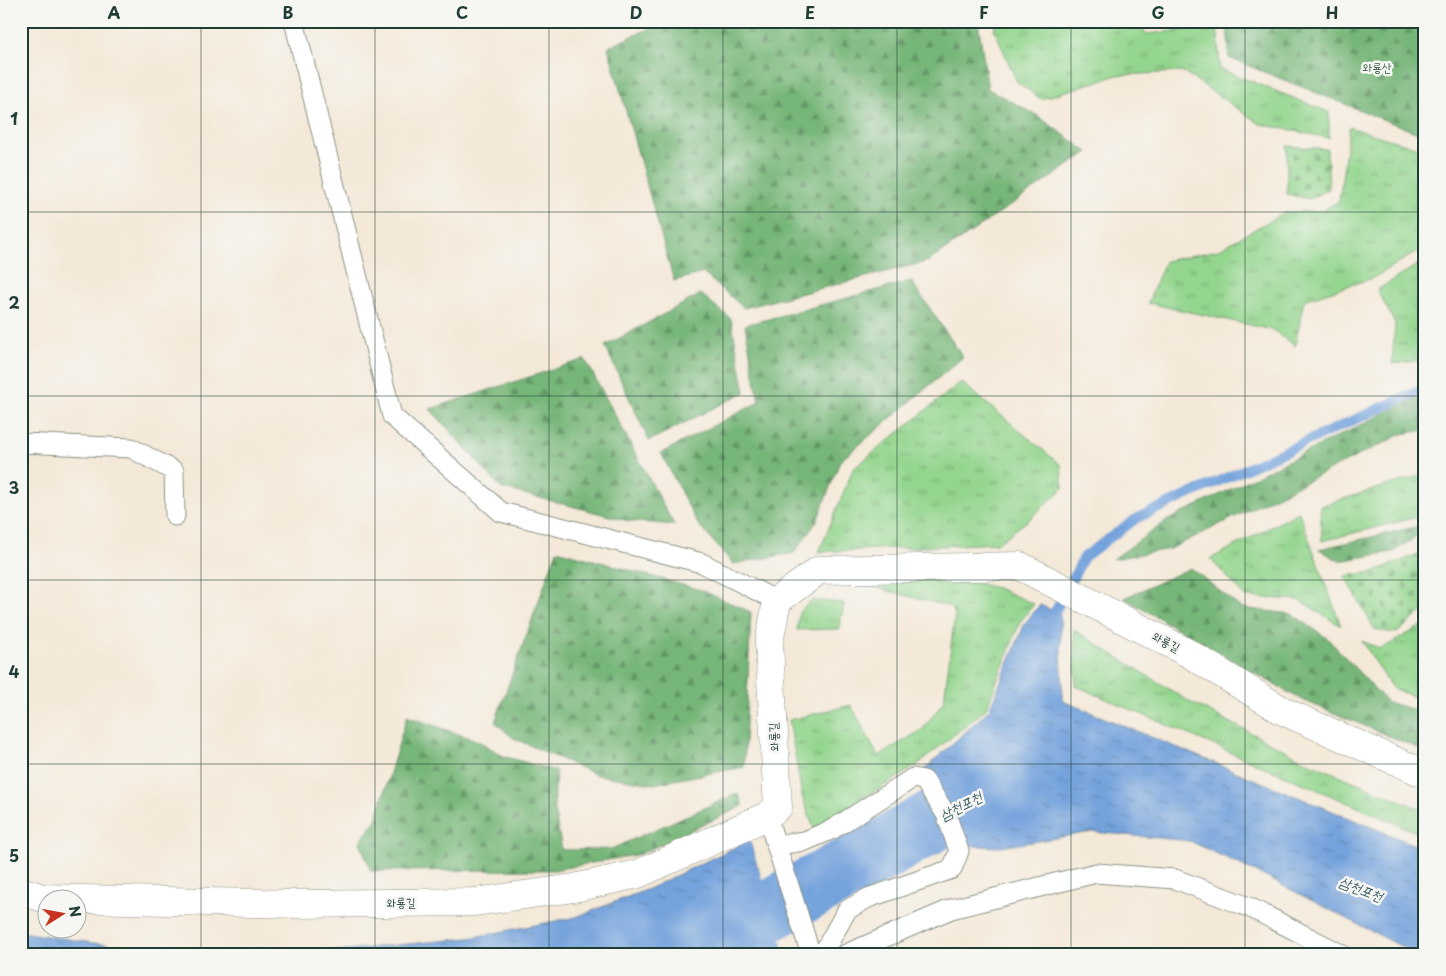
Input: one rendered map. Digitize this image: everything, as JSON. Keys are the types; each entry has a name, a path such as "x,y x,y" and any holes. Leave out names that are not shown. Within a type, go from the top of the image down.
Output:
{"street":[{"name":"와룡길","path":"21,891 43,898 296,904 475,902 574,888 638,874 767,816 778,807 769,644 777,601 819,570 1020,566 1188,653 1283,711 1425,774"}],"lane":[{"path":"294,21 392,416 501,512 702,563 777,601"},
{"path":"21,443 130,448 174,471 176,516"},
{"path":"776,845 805,841 833,829 913,778 924,780 946,814 959,851 952,869 868,898 847,910 822,955"},
{"path":"767,816 811,955"},
{"path":"844,955 951,909 1096,873 1175,879 1251,908 1343,955"}],"green space":[{"path":"666,21 978,21 988,89 1035,114 1088,152 929,261 744,308 703,273 674,281 608,47"},
{"path":"997,21 1139,21 1146,34 1203,28 1203,21 1217,21 1220,69 1329,112 1329,138 1260,124 1184,72 1117,75 1041,99 1017,82 994,29"},
{"name":"와룡산","path":"1227,21 1425,21 1425,136 1229,58"},
{"path":"1349,127 1425,150 1425,247 1373,278 1304,300 1295,346 1273,330 1148,303 1165,261 1218,250 1285,212 1322,211 1339,201"},
{"path":"1287,146 1327,149 1329,189 1309,199 1287,194"},
{"path":"1425,260 1425,360 1392,364 1395,323 1377,290"},
{"path":"911,281 963,357 840,461 817,521 794,553 733,564 697,523 661,453 759,402 745,325"},
{"path":"701,294 731,319 745,392 649,441 605,346"},
{"path":"585,359 674,525 629,521 501,488 430,409"},
{"path":"961,382 1061,465 1063,488 1031,518 998,543 819,552 853,469"},
{"path":"1425,398 1425,430 1402,434 1170,549 1113,559 1168,520 1413,399"},
{"path":"1425,474 1425,515 1322,541 1320,506"},
{"path":"1299,512 1341,626 1299,600 1246,597 1210,559"},
{"path":"1424,525 1413,539 1393,552 1339,561 1319,549"},
{"path":"557,550 701,590 751,612 744,767 653,784 597,775 513,738 495,722"},
{"path":"1418,554 1425,583 1425,609 1397,633 1375,630 1345,576 1373,572"},
{"path":"1191,568 1241,608 1292,614 1327,638 1387,702 1425,713 1425,751 1300,699 1124,598"},
{"path":"937,574 997,588 1034,604 1020,622 986,709 916,766 814,829 802,796 789,720 851,705 878,756 922,730 944,701 955,614 951,607 843,579"},
{"path":"812,600 844,603 839,629 797,630 799,612"},
{"path":"1425,624 1425,701 1392,688 1362,641 1381,649"},
{"path":"1074,630 1190,702 1312,764 1425,811 1425,836 1076,686"},
{"path":"407,716 481,742 503,756 556,771 554,808 562,850 611,849 738,793 743,806 640,854 554,870 371,871 360,842 376,820"}],"water":[{"path":"1040,605 1060,614 1063,701 1425,849 1425,955 1418,955 1262,875 1190,841 1092,832 1001,847 969,846 946,798 924,770 989,710 1025,623"},
{"path":"750,840 784,952 773,955 21,955 21,932 38,935 38,938 60,938 93,943 215,954 315,953 469,938 576,917 648,889"}],"pier":[{"path":"752,839 786,951 784,952 750,840"}],"waterway":[{"path":"1049,623 1084,557 1137,518 1425,388"},
{"name":"삼천포천","path":"566,955 751,920 870,857 984,792 1017,794"}]}
